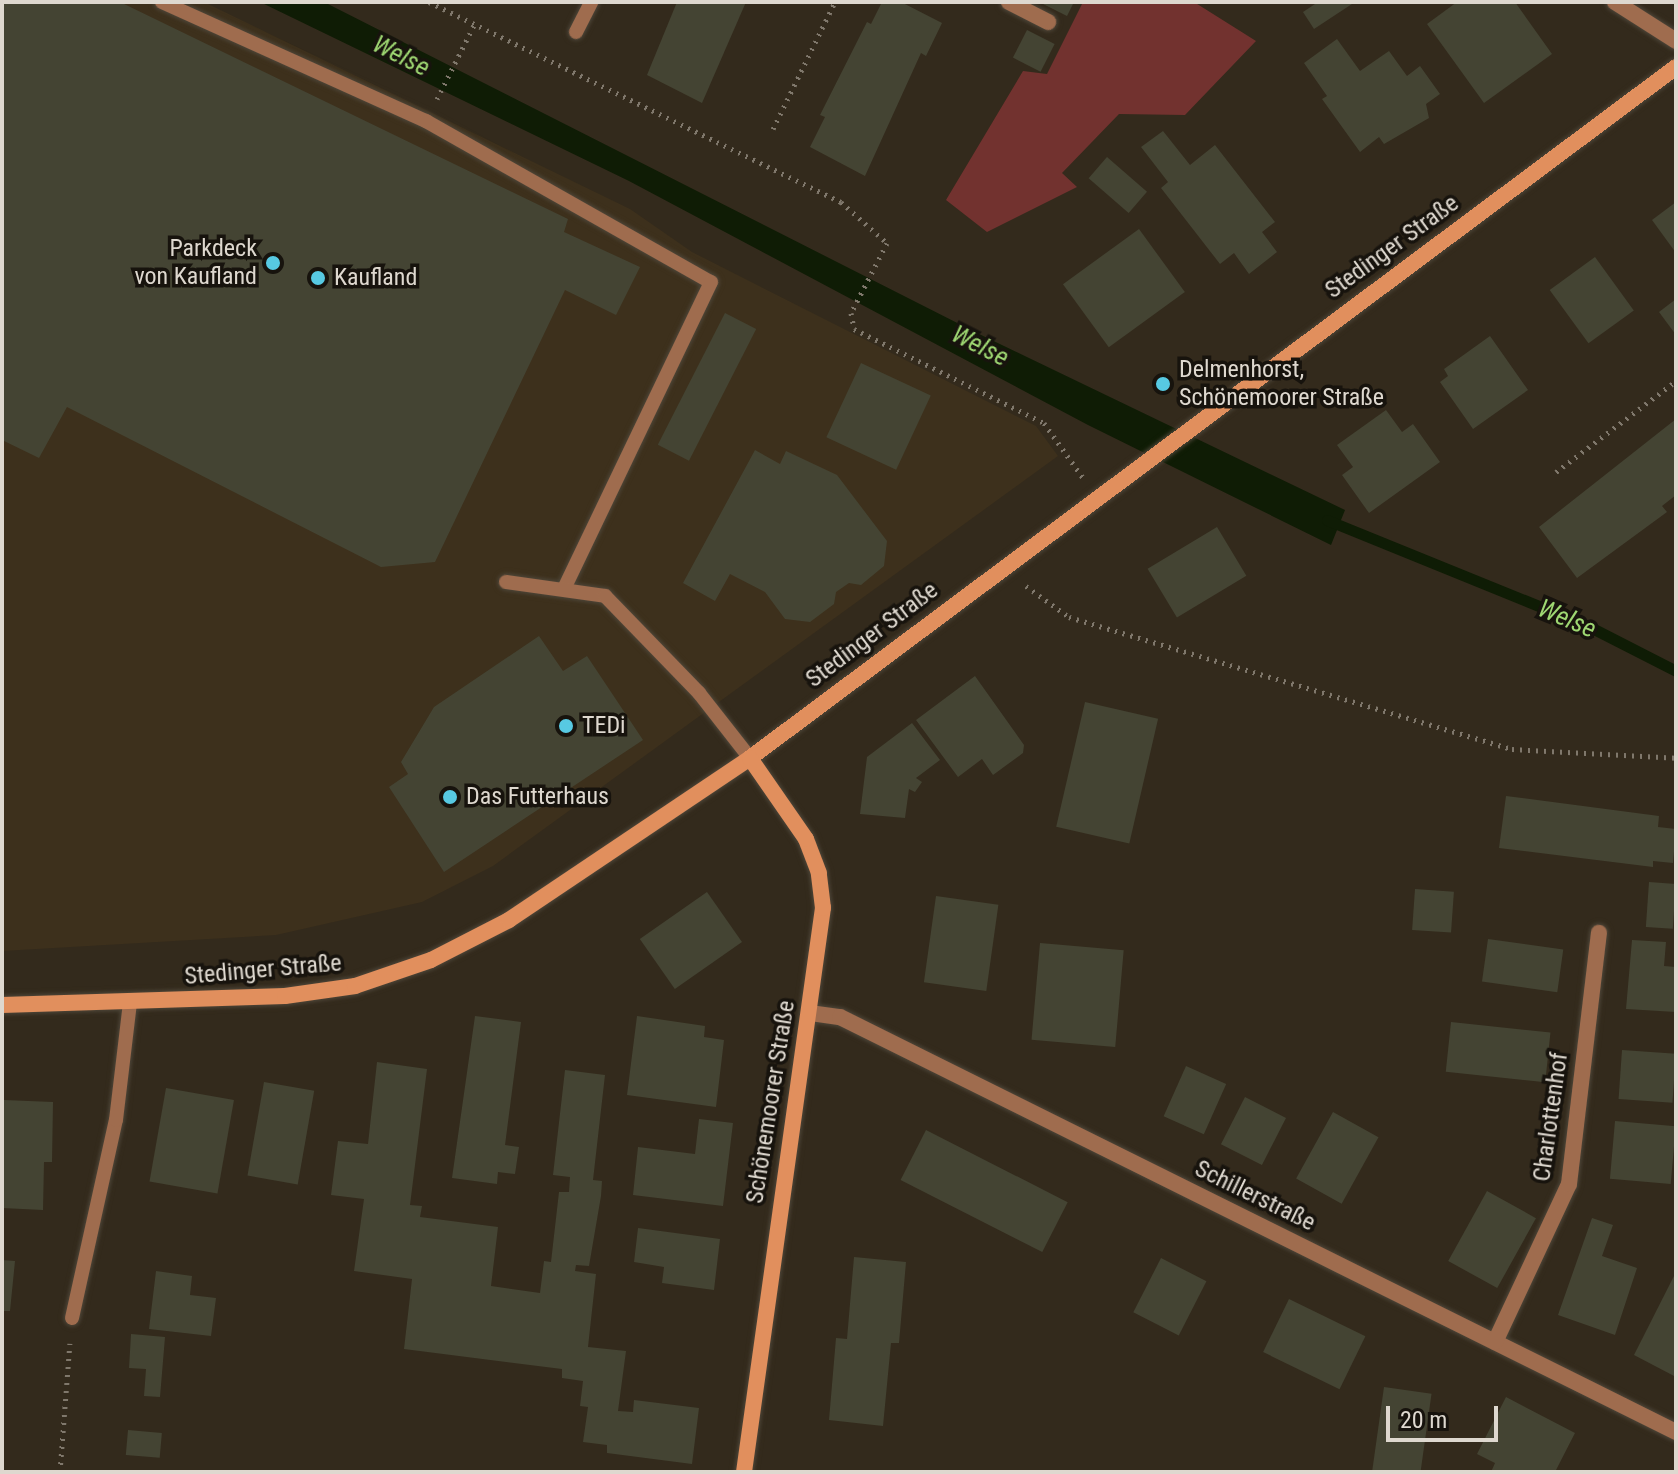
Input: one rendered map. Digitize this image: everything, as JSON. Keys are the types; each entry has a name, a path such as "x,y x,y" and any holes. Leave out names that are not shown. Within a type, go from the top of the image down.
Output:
{"main road":[{"name":"Stedinger Straße","path":"2,1005 285,996 355,986 431,960 509,920 750,758 1096,496 1676,67"},
{"name":"Schönemoorer Straße","path":"744,1472 823,908 819,873 806,839 750,758"}],"street":[{"path":"1009,2 1048,22"},
{"path":"1615,2 1676,41"},
{"name":"Charlottenhof","path":"1495,1342 1569,1184 1599,933"},
{"name":"Schillerstraße","path":"810,1013 840,1017 1676,1432"}],"lane":[{"path":"162,2 426,121 711,282 565,587"},
{"path":"576,32 591,2"},
{"path":"506,582 565,587 605,596 699,693 750,758"},
{"path":"72,1318 116,1120 130,1003"}],"path":[{"path":"429,2 841,202 887,243 851,313 854,329 1044,423 1096,496"},
{"path":"773,129 835,2"},
{"path":"426,121 474,25"},
{"path":"1556,472 1676,381"},
{"path":"1001,568 1069,617 1512,749 1676,758"},
{"path":"60,1472 72,1318"}],"shaded area":[{"path":"2,2 204,2 630,209 692,252 1036,426 1058,456 493,866 422,902 276,935 2,951"},
{"path":"1083,2 1194,2 1256,41 1185,115 1119,114 1062,173 1077,187 987,232 946,200 1023,71 1047,74"}],"water":[{"path":"260,2 324,2 979,334 1345,510 1331,545 1088,425 629,181"}],"building":[{"name":"Parkdeck von Kaufland","path":"2,2 120,2 568,219 564,232 640,267 616,315 565,290 435,562 381,567 67,407 39,458 2,440"},
{"path":"677,2 746,2 702,103 647,75"},
{"path":"882,2 901,2 942,23 926,56 921,53 865,176 810,147 825,117 820,115 867,22 871,24"},
{"path":"1039,2 1074,2 1067,16"},
{"path":"1318,2 1355,2 1314,29 1303,12"},
{"path":"1457,2 1515,2 1552,54 1484,103 1427,24"},
{"path":"1027,30 1055,44 1041,72 1013,58"},
{"path":"1337,39 1360,71 1389,51 1407,76 1420,66 1440,94 1426,104 1429,118 1384,144 1379,137 1360,152 1322,99 1327,96 1304,63"},
{"path":"1163,131 1190,165 1215,145 1275,222 1262,232 1277,252 1249,274 1234,253 1220,264 1161,188 1168,182 1141,147"},
{"path":"1107,157 1147,192 1129,213 1089,178"},
{"path":"1676,202 1676,253 1652,220"},
{"path":"1139,229 1185,292 1109,347 1063,284"},
{"path":"1595,257 1634,310 1588,343 1550,290"},
{"path":"1676,299 1676,335 1659,312"},
{"path":"725,313 756,329 689,461 658,445"},
{"path":"1490,336 1528,390 1473,429 1440,382 1448,376 1444,369"},
{"path":"861,363 931,396 896,470 826,437"},
{"path":"1386,410 1402,432 1413,424 1440,462 1369,513 1342,475 1353,467 1337,445"},
{"path":"1676,419 1676,495 1662,506 1667,512 1577,578 1539,527"},
{"path":"755,450 780,464 786,451 837,475 887,541 884,566 861,585 849,583 836,592 834,604 810,622 785,619 765,592 730,574 715,601 683,583"},
{"path":"1217,527 1246,576 1177,618 1148,569"},
{"path":"539,636 563,671 587,656 643,740 444,872 389,787 408,774 401,762 434,707"},
{"path":"975,676 1024,745 1023,753 993,775 982,759 958,777 916,720"},
{"path":"1085,702 1158,719 1129,844 1056,827"},
{"path":"912,723 940,760 916,778 922,782 915,792 909,789 905,818 860,814 867,757"},
{"path":"1506,796 1659,816 1658,827 1676,829 1673,863 1653,861 1653,867 1499,848"},
{"path":"1649,882 1676,884 1673,929 1646,927"},
{"path":"1415,889 1454,892 1451,933 1412,930"},
{"path":"707,892 742,942 675,989 640,939"},
{"path":"936,896 998,905 986,991 924,982"},
{"path":"1488,939 1563,950 1557,992 1482,982"},
{"path":"1632,940 1666,942 1664,966 1676,967 1676,1012 1626,1009"},
{"path":"1040,943 1124,950 1115,1047 1032,1040"},
{"path":"475,1016 521,1022 505,1145 519,1147 515,1174 498,1172 497,1184 452,1178"},
{"path":"637,1016 705,1026 704,1037 724,1040 716,1107 627,1095"},
{"path":"1451,1022 1550,1032 1545,1082 1446,1072"},
{"path":"1622,1050 1676,1054 1672,1103 1619,1099"},
{"path":"377,1062 427,1069 410,1205 422,1206 420,1217 498,1227 491,1286 540,1293 544,1261 551,1262 559,1192 569,1192 570,1177 553,1175 565,1070 605,1075 593,1180 602,1181 601,1196 589,1266 576,1265 575,1271 596,1274 588,1347 626,1351 618,1411 633,1412 634,1400 699,1408 692,1464 607,1453 607,1445 583,1442 588,1407 580,1406 583,1381 562,1378 562,1369 404,1349 412,1279 354,1271 364,1199 331,1195 338,1141 368,1144"},
{"path":"1186,1066 1226,1084 1204,1134 1164,1116"},
{"path":"264,1082 314,1091 298,1184 248,1176"},
{"path":"166,1088 234,1100 217,1194 150,1182"},
{"path":"1245,1097 1286,1118 1262,1165 1221,1144"},
{"path":"4,1100 53,1102 52,1162 44,1162 43,1210 2,1208"},
{"path":"1333,1112 1378,1137 1342,1204 1296,1178"},
{"path":"699,1119 733,1123 723,1206 633,1195 638,1147 695,1154"},
{"path":"1615,1121 1676,1126 1671,1184 1610,1179"},
{"path":"926,1130 1068,1202 1042,1252 901,1180"},
{"path":"1487,1191 1536,1218 1497,1288 1448,1261"},
{"path":"1592,1218 1613,1225 1602,1256 1637,1268 1615,1335 1558,1315"},
{"path":"638,1228 720,1239 714,1290 662,1283 664,1267 634,1262"},
{"path":"854,1257 906,1262 899,1343 891,1343 883,1426 829,1420 836,1338 847,1339"},
{"path":"1161,1258 1206,1281 1179,1336 1133,1312"},
{"path":"2,1260 15,1261 10,1311 2,1311"},
{"path":"156,1271 192,1276 190,1295 216,1298 211,1336 149,1329"},
{"path":"1676,1272 1676,1377 1634,1355"},
{"path":"1289,1299 1365,1336 1340,1389 1263,1352"},
{"path":"131,1334 165,1337 160,1397 144,1396 146,1369 129,1368"},
{"path":"1384,1387 1432,1394 1421,1472 1372,1472"},
{"path":"1506,1397 1575,1433 1555,1472 1491,1472 1495,1463 1477,1454"},
{"path":"128,1430 162,1433 160,1458 126,1455"}],"waterway":[{"name":"Welse","path":"1327,520 1590,627 1676,671"}],"place":[{"name":"Parkdeck von Kaufland","path":"273,263"},
{"name":"Kaufland","path":"318,278"},
{"name":"Delmenhorst, Schönemoorer Straße","path":"1163,384"},
{"name":"TEDi","path":"566,726"},
{"name":"Das Futterhaus","path":"450,797"}]}
